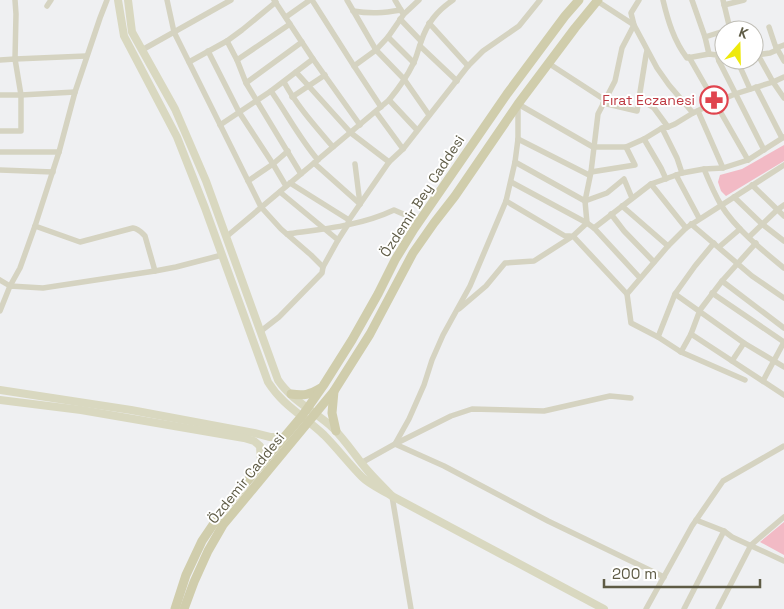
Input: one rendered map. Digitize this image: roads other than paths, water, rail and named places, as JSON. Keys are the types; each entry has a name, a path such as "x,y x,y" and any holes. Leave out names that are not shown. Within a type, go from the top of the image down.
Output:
{"main road":[{"path":"118,0 124,36 177,137 268,382 275,393 323,434 363,478 392,496 604,609"},
{"path":"128,0 132,32 175,109 206,181 278,380 284,388 336,430 361,463 392,496"},
{"name":"Özdemir Bey Caddesi","path":"302,416 352,340 395,260 419,221 507,94 579,0"},
{"name":"Özdemir Caddesi","path":"184,609 208,551 223,525 334,391 370,334 413,253 518,104 598,0"},
{"path":"291,394 304,396 323,386"},
{"path":"0,390 132,410 254,432 270,437 284,437"},
{"path":"334,391 332,414 336,430"},
{"path":"0,400 81,410 244,438 254,441 260,446 261,463"},
{"name":"Özdemir Caddesi","path":"175,609 186,575 202,541 223,510 302,416"}],"street":[{"path":"0,131 21,131 21,95 15,59 15,0"},
{"path":"47,6 51,0"},
{"path":"0,311 20,268 35,226 59,152 86,56 107,0"},
{"path":"167,0 174,32 262,207 287,234 323,267"},
{"path":"286,17 311,0 381,107"},
{"path":"347,0 376,50 404,79 429,116"},
{"path":"395,0 420,43 457,81"},
{"path":"354,66 376,50 388,37 402,14 419,0"},
{"path":"226,236 389,100 414,63 429,23 439,10 452,0"},
{"path":"261,331 279,317 322,273 323,267 348,223 389,162 403,149 468,66 483,51 519,26 540,0"},
{"path":"598,0 634,25"},
{"path":"638,0 631,13 634,25 668,85 695,112 723,168"},
{"path":"663,0 668,22 681,50 689,58 716,102 748,160"},
{"path":"692,0 709,54"},
{"path":"728,20 723,2 744,0"},
{"path":"142,50 229,1"},
{"path":"189,62 227,41 275,1 360,125"},
{"path":"353,11 369,14 402,14"},
{"path":"429,23 468,66"},
{"path":"236,60 290,24"},
{"path":"587,223 585,201 598,114 615,81 622,48 634,25"},
{"path":"769,28 776,49 784,62"},
{"path":"705,37 714,34"},
{"path":"388,37 414,63"},
{"path":"227,41 256,101 301,174"},
{"path":"246,83 302,42"},
{"path":"764,54 770,53 784,45"},
{"path":"548,64 604,102 637,111 648,50"},
{"path":"208,51 239,112 288,185 348,223"},
{"path":"689,58 714,55"},
{"path":"0,60 86,56"},
{"path":"220,125 284,82 313,59"},
{"path":"764,68 784,98"},
{"path":"723,70 764,150"},
{"path":"594,228 651,184 679,174 704,169 723,168 748,160 783,138 743,70"},
{"path":"296,72 351,132 389,162"},
{"path":"292,98 325,75"},
{"path":"395,444 409,419 424,385 443,335 470,286 506,201 518,139 518,104 593,147 626,146 644,139 716,102 784,77"},
{"path":"284,82 292,98 333,147"},
{"path":"271,91 316,162 360,204"},
{"path":"0,95 75,92"},
{"path":"639,99 654,108 665,128 677,158 679,174 699,218"},
{"path":"389,100 417,130"},
{"path":"376,112 403,149"},
{"path":"518,139 590,174 635,166 626,146"},
{"path":"644,139 666,179"},
{"path":"248,181 288,151"},
{"path":"0,152 59,152"},
{"path":"515,162 585,201 607,193 624,179 632,198"},
{"path":"356,164 360,204"},
{"path":"627,294 668,246 689,226 784,165"},
{"path":"704,169 721,205 740,229 784,268"},
{"path":"0,170 53,172"},
{"path":"511,182 594,228 640,278"},
{"path":"651,184 689,226 784,298"},
{"path":"752,185 784,216"},
{"path":"280,192 338,240"},
{"path":"734,197 784,242"},
{"path":"506,201 565,236 572,236 627,294 630,323 658,337 681,352 745,380"},
{"path":"749,237 784,205"},
{"path":"622,206 668,246"},
{"path":"287,234 325,229 378,218 394,210 419,221"},
{"path":"611,214 624,231 654,262"},
{"path":"455,312 486,286 505,263 534,260 572,236 587,223"},
{"path":"35,226 80,242 133,228 137,229 145,236 155,271"},
{"path":"658,337 676,294 695,266 716,245 740,229"},
{"path":"681,352 691,334 700,310 722,281 756,243"},
{"path":"0,280 10,286 43,288 155,271 222,255"},
{"path":"722,281 784,328"},
{"path":"712,293 784,342 762,381"},
{"path":"676,294 744,343 784,367"},
{"path":"691,334 784,395"},
{"path":"732,361 744,343"},
{"path":"361,463 451,416 472,409 544,411 610,396 630,398"},
{"path":"395,444 444,466 548,521 664,577"},
{"path":"646,609 696,520 723,481 784,446"},
{"path":"392,496 411,609"},
{"path":"718,609 751,545 784,517"},
{"path":"696,520 724,531 732,537 784,562"},
{"path":"684,609 724,531"}],"place":[{"name":"Fırat Eczanesi","path":"714,100"}]}
